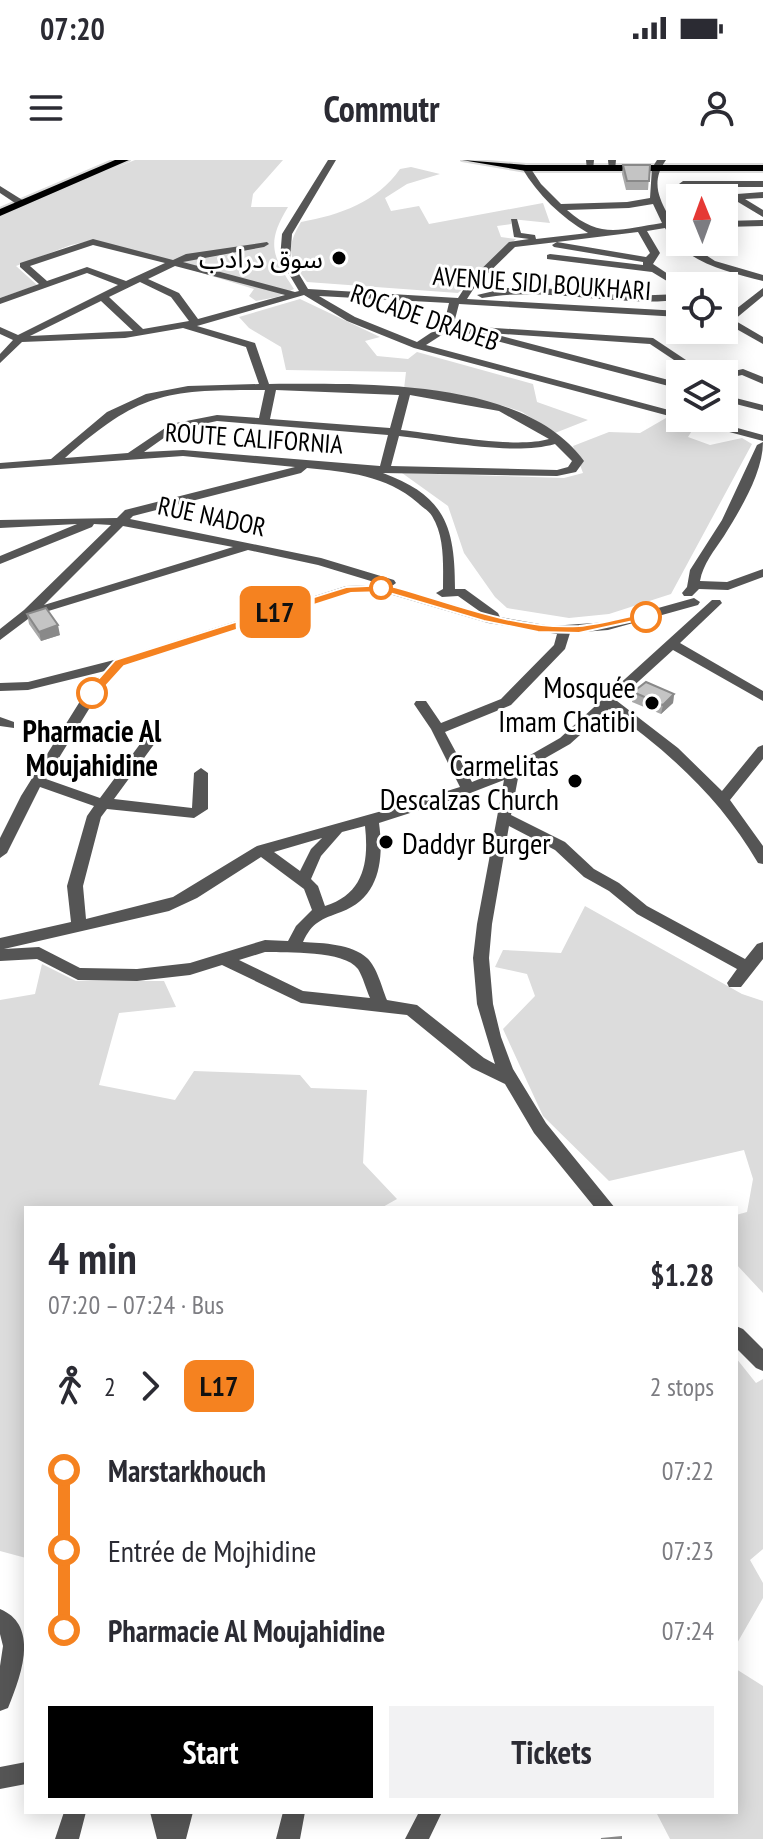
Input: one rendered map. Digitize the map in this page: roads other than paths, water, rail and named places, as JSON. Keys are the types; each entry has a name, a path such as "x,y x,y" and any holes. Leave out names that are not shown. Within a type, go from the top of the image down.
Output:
{"main road":[{"path":"0,213 124,160"},
{"path":"467,160 526,168 590,164 763,168"}],"street":[{"name":"ROCADE DRADEB","path":"332,160 287,234 285,259 305,292 351,319 418,346 666,412"},
{"path":"659,164 654,201 665,224 688,250 712,263 737,267 763,278"},
{"path":"526,168 541,190 578,223 590,231 608,234"},
{"path":"707,168 715,184"},
{"path":"738,184 763,184"},
{"path":"0,189 21,203"},
{"path":"738,197 761,197"},
{"path":"738,199 763,214"},
{"path":"562,207 627,206 634,202 654,201"},
{"path":"514,221 519,236 582,237"},
{"path":"738,224 763,223"},
{"path":"418,346 449,325 472,283 507,246 665,224"},
{"path":"641,229 654,251 651,264"},
{"path":"549,240 565,247 623,253 651,264 666,275"},
{"path":"46,285 22,268 23,265 85,243 98,243 291,293"},
{"path":"0,360 19,339 58,316 173,264 201,254 264,244"},
{"path":"550,257 651,264"},
{"path":"0,301 89,270 127,285"},
{"path":"141,279 175,295 191,324 251,345 268,387 264,420"},
{"path":"460,300 490,293 535,289 631,301 666,298"},
{"path":"738,309 763,291"},
{"name":"AVENUE SIDI BOUKHARI","path":"19,339 76,339 142,333 191,324 305,292 666,313"},
{"path":"103,297 142,333"},
{"path":"653,341 654,313"},
{"path":"738,320 760,325"},
{"path":"449,325 497,334 666,382"},
{"path":"738,325 763,341"},
{"path":"0,330 19,339"},
{"path":"497,334 653,341 681,360"},
{"path":"738,373 763,381"},
{"path":"612,398 636,374"},
{"path":"55,461 113,413 148,396 185,389 268,387 405,394 503,409 525,419 577,457 577,466 557,473 351,469"},
{"path":"385,468 405,394"},
{"path":"738,402 763,408"},
{"path":"133,455 151,439 178,425 217,418 513,445 537,446 555,441"},
{"path":"738,431 763,438"},
{"path":"0,944 171,905 262,850 467,787 513,770 556,747 673,644 705,594 728,520 763,445"},
{"name":"ROUTE CALIFORNIA","path":"0,466 133,455 210,454 351,469 392,480 428,504 440,521 451,566 462,583 465,596"},
{"path":"0,636 28,613 129,513 297,471 305,464"},
{"path":"0,560 97,520"},
{"name":"RUE NADOR","path":"0,524 120,521 250,546 369,582"},
{"path":"28,613 250,546"},
{"name":"ROUTE CALIFORNIA","path":"447,599 451,566"},
{"path":"447,599 499,620 564,630 608,626 646,617 756,575 763,588"},
{"path":"0,687 28,686 119,663 369,582 410,594 465,602 465,596"},
{"path":"465,596 499,620"},
{"path":"438,729 506,702 560,646 564,630"},
{"path":"673,644 763,697"},
{"path":"0,853 37,781 92,693 119,663"},
{"path":"607,701 656,737 722,801 763,859"},
{"path":"421,704 438,729 438,735 467,787"},
{"path":"79,925 75,886 94,816 100,803 148,743"},
{"path":"722,801 763,750"},
{"path":"513,770 483,937 481,970 489,1024 510,1079 538,1128 564,1163 604,1206"},
{"path":"37,781 100,803 198,813 202,798 201,773"},
{"path":"503,817 560,846 589,873 614,887 642,910 747,967"},
{"path":"294,946 301,930 320,913 346,904 358,896 369,882 376,850 371,819"},
{"path":"742,826 763,830"},
{"path":"300,879 310,872 315,854 329,843 337,829"},
{"path":"262,850 310,886 320,913"},
{"path":"0,955 45,954 73,973 96,976 175,972 260,946 325,949 356,958 365,967 381,1005"},
{"path":"735,983 763,948"},
{"path":"223,959 301,997 416,1011 478,1063 510,1079"},
{"path":"738,1337 763,1362"},
{"path":"0,1620 10,1627 15,1638 0,1700"},
{"path":"0,1778 24,1773"},
{"path":"67,1839 74,1814"},
{"path":"162,1814 171,1839"},
{"path":"171,1839 181,1814"},
{"path":"288,1839 294,1814"},
{"path":"417,1839 430,1814"}],"place":[{"name":"سوق درادب","path":"339,258"},
{"name":"Pharmacie Al Moujahidine","path":"92,693"},
{"name":"Mosquée Imam Chatibi","path":"652,703"},
{"name":"Carmelitas Descalzas Church","path":"575,781"},
{"name":"Daddyr Burger","path":"386,842"}]}
